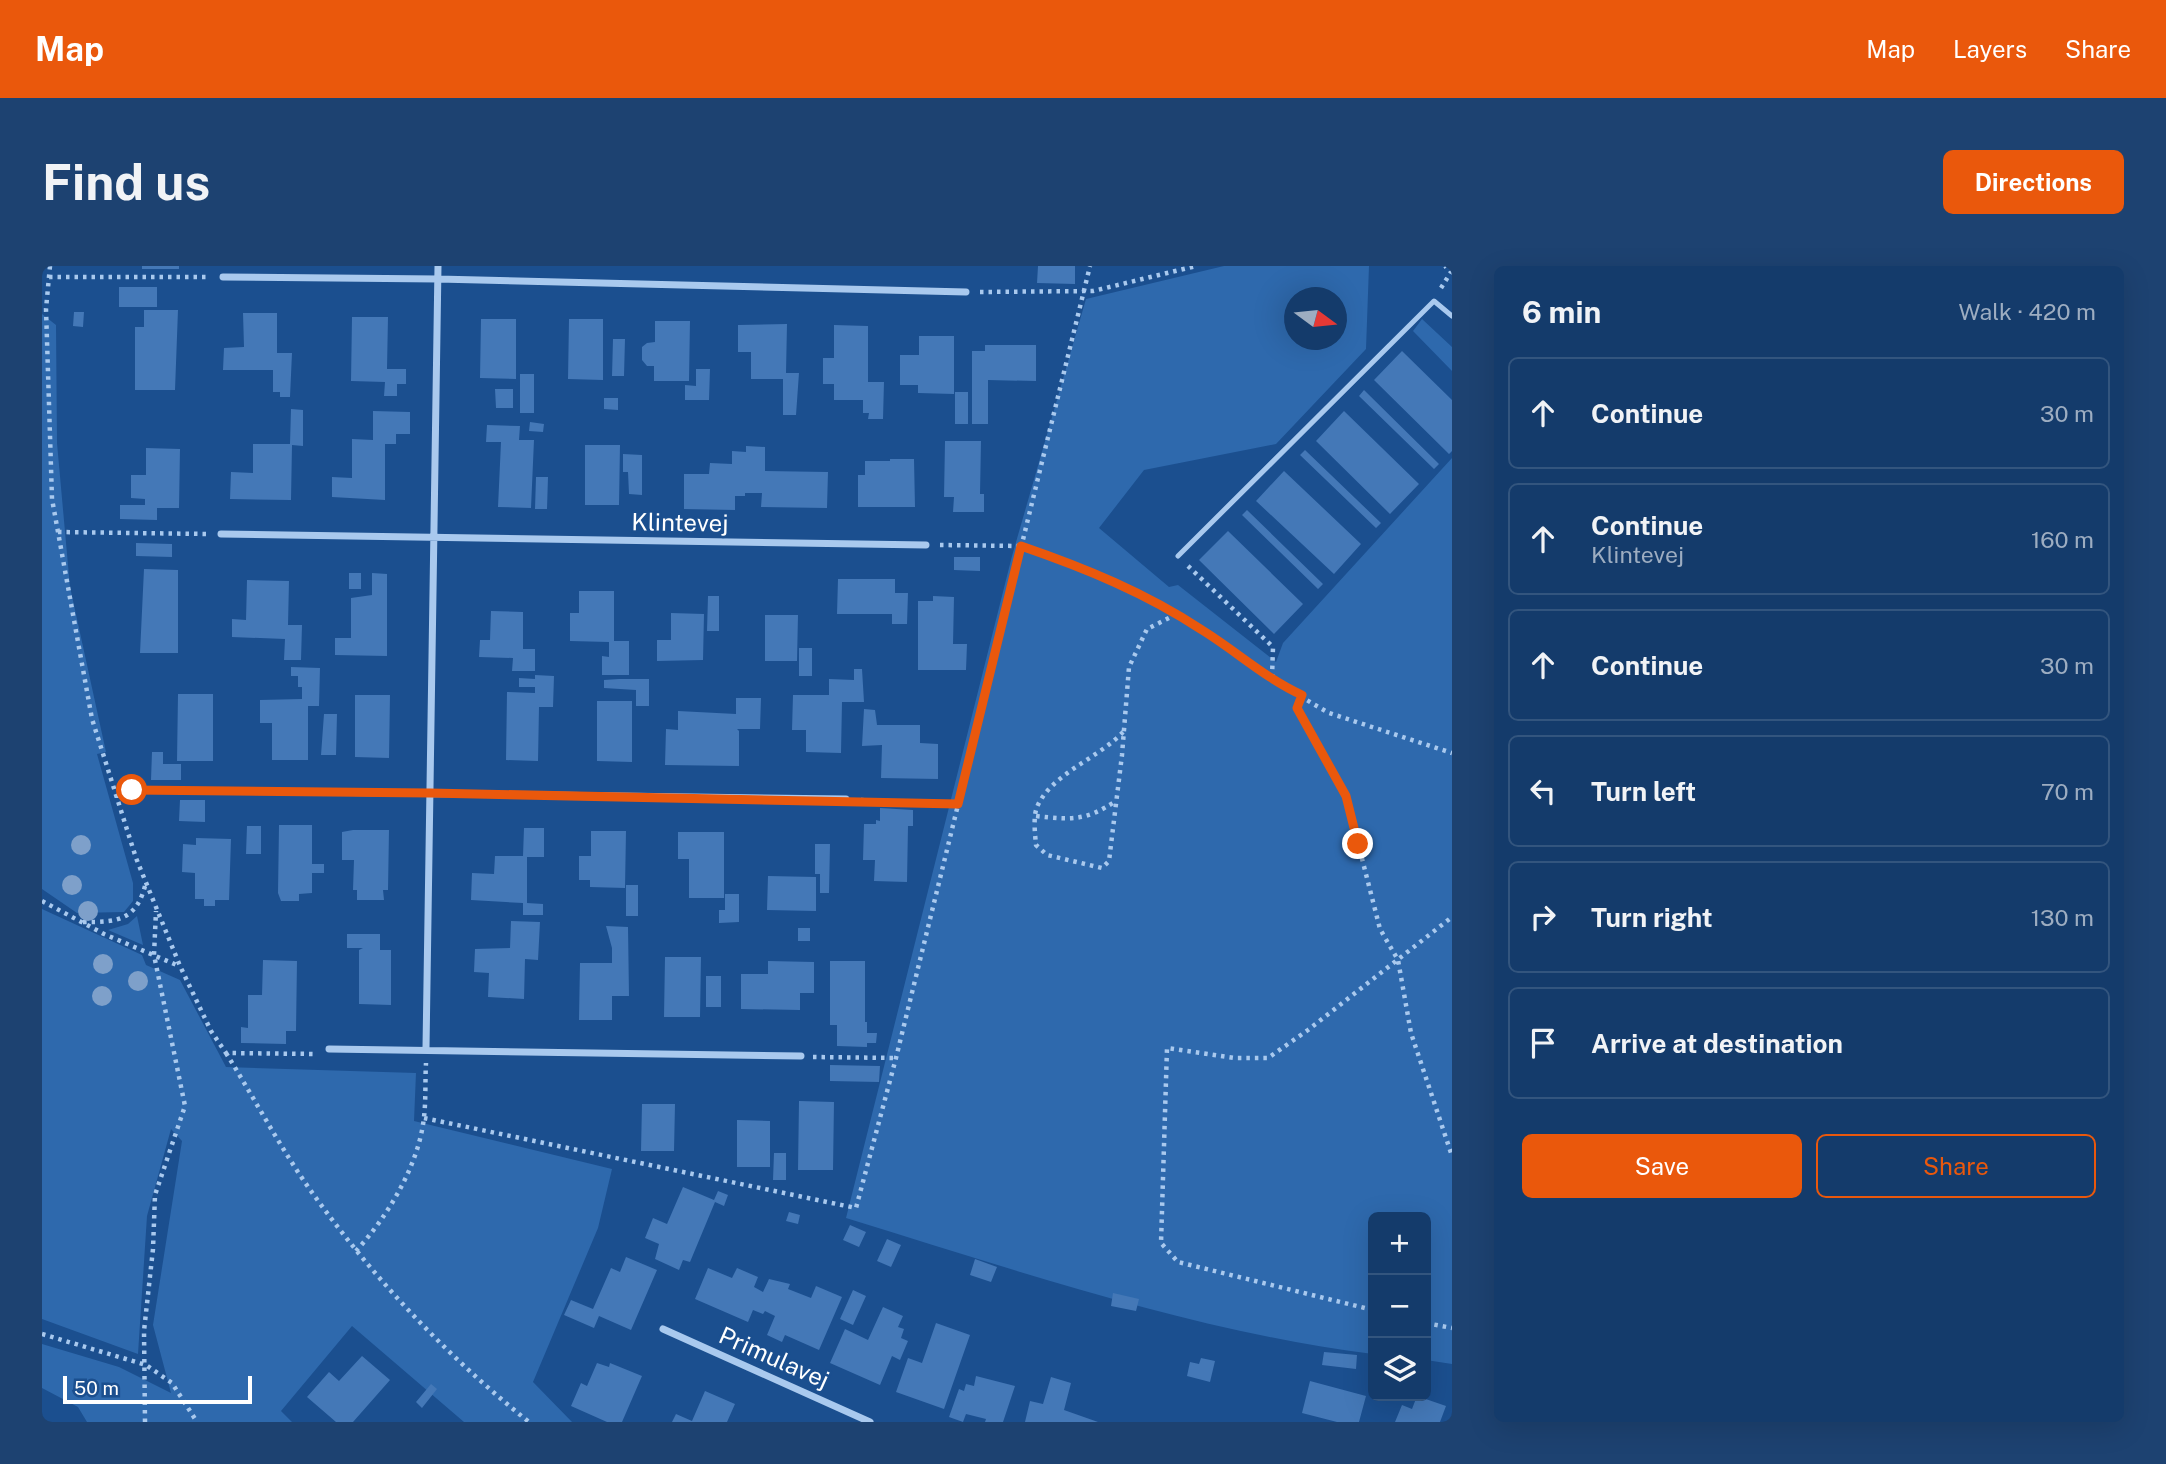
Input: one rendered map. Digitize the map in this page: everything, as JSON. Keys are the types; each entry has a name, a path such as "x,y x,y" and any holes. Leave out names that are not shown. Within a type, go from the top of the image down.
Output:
{"street":[{"path":"426,1048 438,266"},
{"path":"223,277 438,279 966,292"},
{"name":"Klintevej","path":"221,534 926,545"},
{"path":"241,791 846,799"},
{"path":"330,1049 426,1048 801,1056"},
{"name":"Primulavej","path":"663,1329 870,1422"}],"lane":[{"path":"1178,556 1434,301 1452,316"}],"path":[{"path":"50,266 46,309 52,499 92,719 146,882 180,966 211,1031 315,1196 356,1251 402,1307 528,1422"},
{"path":"424,1118 856,1208 896,1058 1090,266"},
{"path":"966,292 1083,291 1196,266"},
{"path":"1434,301 1451,272 1445,266"},
{"path":"49,277 223,277"},
{"path":"58,532 221,534"},
{"path":"926,545 1021,546 1132,589 1329,713 1452,753"},
{"path":"1178,556 1273,647 1272,679"},
{"path":"1123,732 1078,769 1054,782 1037,808 1036,845 1046,855 1102,868 1109,861 1111,823 1117,801 1129,667 1147,629 1175,614"},
{"path":"1302,695 1297,708 1346,796 1380,929 1398,960 1411,1033 1452,1156"},
{"path":"117,796 132,790 241,791"},
{"path":"846,799 958,804"},
{"path":"1036,816 1071,820 1085,818 1117,801"},
{"path":"81,922 116,922 131,913 142,899 146,882"},
{"path":"42,901 81,922 180,966"},
{"path":"145,1422 144,1331 153,1249 155,1195 185,1106 154,955 156,906"},
{"path":"1368,1309 1178,1262 1161,1242 1167,1048 1235,1058 1268,1058 1452,917"},
{"path":"356,1251 379,1226 419,1145 424,1118 426,1048"},
{"path":"226,1053 313,1055 330,1049"},
{"path":"801,1056 896,1058"},
{"path":"1431,1323 1452,1328"},
{"path":"42,1334 146,1365 172,1383 197,1422"}],"shaded area":[{"path":"1224,266 1369,266 1366,349 1276,444 1144,470 1099,528 1169,587 1178,585 1276,662 1283,643 1452,458 1452,1364 1431,1361 1431,1212 1368,1212 1368,1353 1306,1344 1173,1315 846,1218 1012,556 1086,299"},
{"path":"42,314 56,325 57,443 70,587 106,752 97,754 133,883 133,901 124,912 77,913 42,889"},
{"path":"1422,319 1452,347 1452,371 1413,331"},
{"path":"42,909 142,955 146,965 180,980 226,1067 416,1073 414,1121 612,1169 598,1228 533,1382 572,1422 464,1422 352,1326 281,1411 292,1422 87,1422 78,1407 42,1388 42,1344 119,1367 171,1393 153,1325 182,1141 171,1129 147,1216 138,1354 42,1319"},
{"path":"137,916 143,945 108,930 128,924"}],"building":[{"path":"142,266 179,266 179,269 142,269"},
{"path":"1038,266 1075,266 1075,284 1037,283"},
{"path":"119,287 157,287 157,307 119,307"},
{"path":"144,310 178,310 175,390 135,390 135,327 144,327"},
{"path":"74,312 84,312 83,327 73,326"},
{"path":"243,313 277,313 277,353 292,353 290,397 280,397 280,392 273,392 273,370 223,370 224,348 244,347"},
{"path":"352,317 388,317 387,369 406,369 406,384 397,384 397,396 384,396 385,382 351,381"},
{"path":"481,319 516,319 516,379 480,378"},
{"path":"569,319 603,319 603,380 568,379"},
{"path":"655,321 690,321 689,381 654,381 654,366 647,366 642,360 642,347 655,342"},
{"path":"787,324 786,373 799,373 796,415 783,415 783,379 751,379 751,352 738,352 738,325"},
{"path":"834,325 868,326 868,382 884,382 883,419 868,419 869,413 863,413 863,400 834,400 834,384 823,384 823,358 834,358"},
{"path":"919,336 954,336 954,394 918,393 918,385 900,385 900,355 919,355"},
{"path":"613,339 625,339 624,376 612,376"},
{"path":"985,345 1036,345 1036,381 988,380 988,424 972,424 972,351 985,351"},
{"path":"1402,351 1452,400 1452,451 1449,454 1374,380"},
{"path":"696,369 710,369 709,400 685,400 685,385 696,386"},
{"path":"520,374 534,374 534,413 520,413"},
{"path":"495,389 513,389 513,408 496,408"},
{"path":"1364,390 1439,464 1434,469 1359,396"},
{"path":"955,392 968,392 968,424 955,424"},
{"path":"604,398 618,398 618,410 604,409"},
{"path":"291,409 303,410 303,446 292,445 291,500 230,499 231,472 253,473 253,444 290,444"},
{"path":"373,411 410,412 410,434 396,434 396,444 385,444 385,500 332,497 332,477 352,478 352,439 373,440"},
{"path":"1344,411 1419,484 1390,514 1316,441"},
{"path":"530,422 544,424 543,432 529,431"},
{"path":"487,425 520,426 519,440 534,440 531,508 498,507 501,442 486,442"},
{"path":"945,441 981,441 980,494 984,494 984,512 953,512 954,497 944,497"},
{"path":"585,445 620,445 619,505 585,505"},
{"path":"746,446 765,447 765,471 828,472 827,508 761,507 762,493 745,493 745,496 735,496 735,510 684,509 684,474 709,474 710,463 732,464 732,451 746,452"},
{"path":"146,448 180,449 179,508 157,508 157,520 120,519 120,505 145,505 145,499 131,498 131,475 146,475"},
{"path":"1305,450 1381,523 1376,528 1300,455"},
{"path":"623,454 642,455 642,495 629,494 628,472 623,472"},
{"path":"914,459 915,507 858,507 858,475 865,475 865,461"},
{"path":"1284,471 1361,544 1334,574 1256,501"},
{"path":"536,477 548,477 547,509 535,509"},
{"path":"1247,510 1323,584 1318,589 1242,515"},
{"path":"1228,531 1303,604 1274,634 1199,560"},
{"path":"136,543 172,544 172,557 136,556"},
{"path":"954,557 980,557 980,571 954,570"},
{"path":"144,569 178,570 178,653 140,653"},
{"path":"349,573 361,573 361,589 349,589"},
{"path":"372,573 387,574 387,656 335,655 335,638 351,638 351,598 372,595"},
{"path":"838,579 895,579 895,593 908,593 907,624 892,624 892,614 837,614"},
{"path":"247,580 289,581 288,625 302,625 301,660 284,660 285,639 232,637 232,619 246,620"},
{"path":"579,591 614,591 614,641 629,641 629,675 602,675 602,656 609,657 609,642 570,641 570,613 579,613"},
{"path":"708,596 719,596 719,631 707,631"},
{"path":"933,596 954,597 953,644 967,644 966,670 918,670 918,601 933,601"},
{"path":"491,611 523,612 523,649 535,649 535,671 512,671 513,658 479,657 480,640 490,640"},
{"path":"671,613 704,614 703,660 657,661 657,640 671,640"},
{"path":"765,615 798,615 797,661 765,661"},
{"path":"799,648 812,648 812,676 799,676"},
{"path":"291,667 320,668 319,706 308,706 308,760 272,760 272,723 260,723 260,700 302,699 302,687 298,687 298,676 291,676"},
{"path":"854,669 862,669 864,702 842,702 841,753 806,752 806,730 792,730 793,695 829,695 829,679 854,680"},
{"path":"535,675 554,676 553,707 539,707 538,761 506,760 507,692 535,693 535,687 519,687 519,678 535,679"},
{"path":"649,679 649,706 636,706 636,690 604,688 604,680"},
{"path":"178,694 213,694 213,761 177,761"},
{"path":"355,695 390,695 389,758 355,757"},
{"path":"736,698 761,698 760,729 737,729 739,766 665,765 666,729 678,730 678,711 736,714"},
{"path":"597,701 632,701 632,762 597,761"},
{"path":"864,709 875,710 877,725 920,725 920,743 938,744 938,779 881,778 882,745 862,746"},
{"path":"324,714 337,714 336,755 321,755"},
{"path":"152,752 163,752 163,764 181,764 181,780 151,780"},
{"path":"180,800 205,800 205,822 179,821"},
{"path":"880,808 913,810 913,826 908,826 907,882 874,881 875,860 863,860 864,824 876,824 876,820 880,821"},
{"path":"279,825 312,825 312,864 324,864 324,873 312,873 312,893 299,894 299,901 281,901 278,893"},
{"path":"247,826 261,826 261,854 246,854"},
{"path":"524,828 544,828 544,857 527,857 527,903 543,904 543,915 523,915 523,903 471,900 472,873 494,874 495,856 523,856"},
{"path":"389,830 388,890 383,890 384,900 357,900 357,890 353,890 354,860 342,860 342,832"},
{"path":"591,831 626,831 625,888 590,887 590,880 579,880 579,856 591,856"},
{"path":"678,832 724,832 724,898 689,898 689,859 678,859"},
{"path":"196,838 231,839 229,900 215,900 215,906 204,906 204,899 195,899 195,873 182,872 183,844 196,845"},
{"path":"815,844 830,844 829,893 820,893 820,874 815,874"},
{"path":"768,876 816,877 816,911 767,910"},
{"path":"626,885 638,885 638,916 626,916"},
{"path":"725,894 739,894 739,922 719,923 719,910 725,910"},
{"path":"511,921 540,922 538,960 525,959 524,999 488,997 489,973 474,972 475,949 510,948"},
{"path":"606,926 628,927 629,996 612,996 612,1020 579,1020 580,963 612,963 612,948"},
{"path":"798,928 810,928 810,941 798,941"},
{"path":"347,934 380,934 380,950 391,950 391,1005 359,1004 359,950 363,948 347,948"},
{"path":"665,957 701,957 700,1017 664,1017"},
{"path":"263,960 297,961 296,1031 286,1031 286,1044 241,1043 241,1027 248,1028 248,995 262,995"},
{"path":"768,961 814,962 814,993 800,993 800,1010 741,1009 741,974 768,974"},
{"path":"830,961 865,961 865,1022 867,1033 877,1033 876,1043 867,1043 867,1047 837,1046 837,1025 830,1025"},
{"path":"706,976 721,976 721,1007 706,1007"},
{"path":"830,1065 880,1066 879,1082 830,1081"},
{"path":"799,1101 834,1102 833,1170 798,1170"},
{"path":"642,1104 675,1104 674,1151 641,1151"},
{"path":"737,1120 770,1121 770,1167 737,1167"},
{"path":"774,1153 786,1153 786,1180 773,1180"},
{"path":"683,1187 714,1200 718,1191 728,1195 724,1206 715,1202 690,1262 683,1260 679,1270 655,1259 659,1244 645,1238 653,1218 667,1224"},
{"path":"789,1212 800,1215 798,1224 786,1221"},
{"path":"850,1225 866,1232 859,1247 843,1240"},
{"path":"887,1239 901,1245 891,1267 877,1261"},
{"path":"626,1257 657,1270 631,1330 599,1316 594,1328 564,1315 571,1300 593,1309 611,1268 620,1272"},
{"path":"975,1259 997,1267 991,1282 970,1275"},
{"path":"708,1268 732,1278 737,1268 758,1277 754,1287 763,1292 769,1279 790,1284 788,1289 811,1298 816,1286 842,1297 819,1350 785,1335 782,1342 767,1335 775,1316 765,1311 763,1314 753,1310 748,1322 695,1299"},
{"path":"853,1290 866,1296 853,1325 840,1319"},
{"path":"1113,1293 1139,1299 1136,1311 1111,1306"},
{"path":"883,1307 903,1316 898,1327 904,1329 901,1338 908,1341 900,1360 892,1356 880,1385 830,1363 845,1329 868,1340"},
{"path":"936,1323 970,1335 944,1409 896,1392 908,1358 922,1363"},
{"path":"1324,1352 1357,1355 1356,1369 1322,1365"},
{"path":"362,1356 390,1380 353,1422 336,1422 307,1397 329,1372 339,1381"},
{"path":"1201,1358 1215,1361 1210,1382 1187,1376 1190,1362 1199,1364"},
{"path":"597,1363 609,1367 610,1363 642,1376 622,1422 607,1422 571,1406 581,1383 587,1386"},
{"path":"976,1376 1015,1386 1003,1422 985,1422 986,1419 966,1414 963,1422 949,1417 959,1389 964,1391 966,1384 974,1386"},
{"path":"1051,1377 1071,1383 1064,1410 1098,1422 1025,1422 1030,1401 1043,1404"},
{"path":"1310,1381 1366,1396 1359,1422 1337,1422 1302,1413"},
{"path":"431,1384 437,1389 422,1408 416,1402"},
{"path":"705,1391 735,1404 727,1422 672,1422 676,1414 692,1421"},
{"path":"1415,1401 1431,1401 1446,1406 1440,1422 1395,1422 1402,1405 1412,1409"}],"route":[{"path":"132,790 846,799 958,804 1021,546 1132,589 1202,630 1279,684 1302,695 1297,708 1346,796 1358,844"}]}
